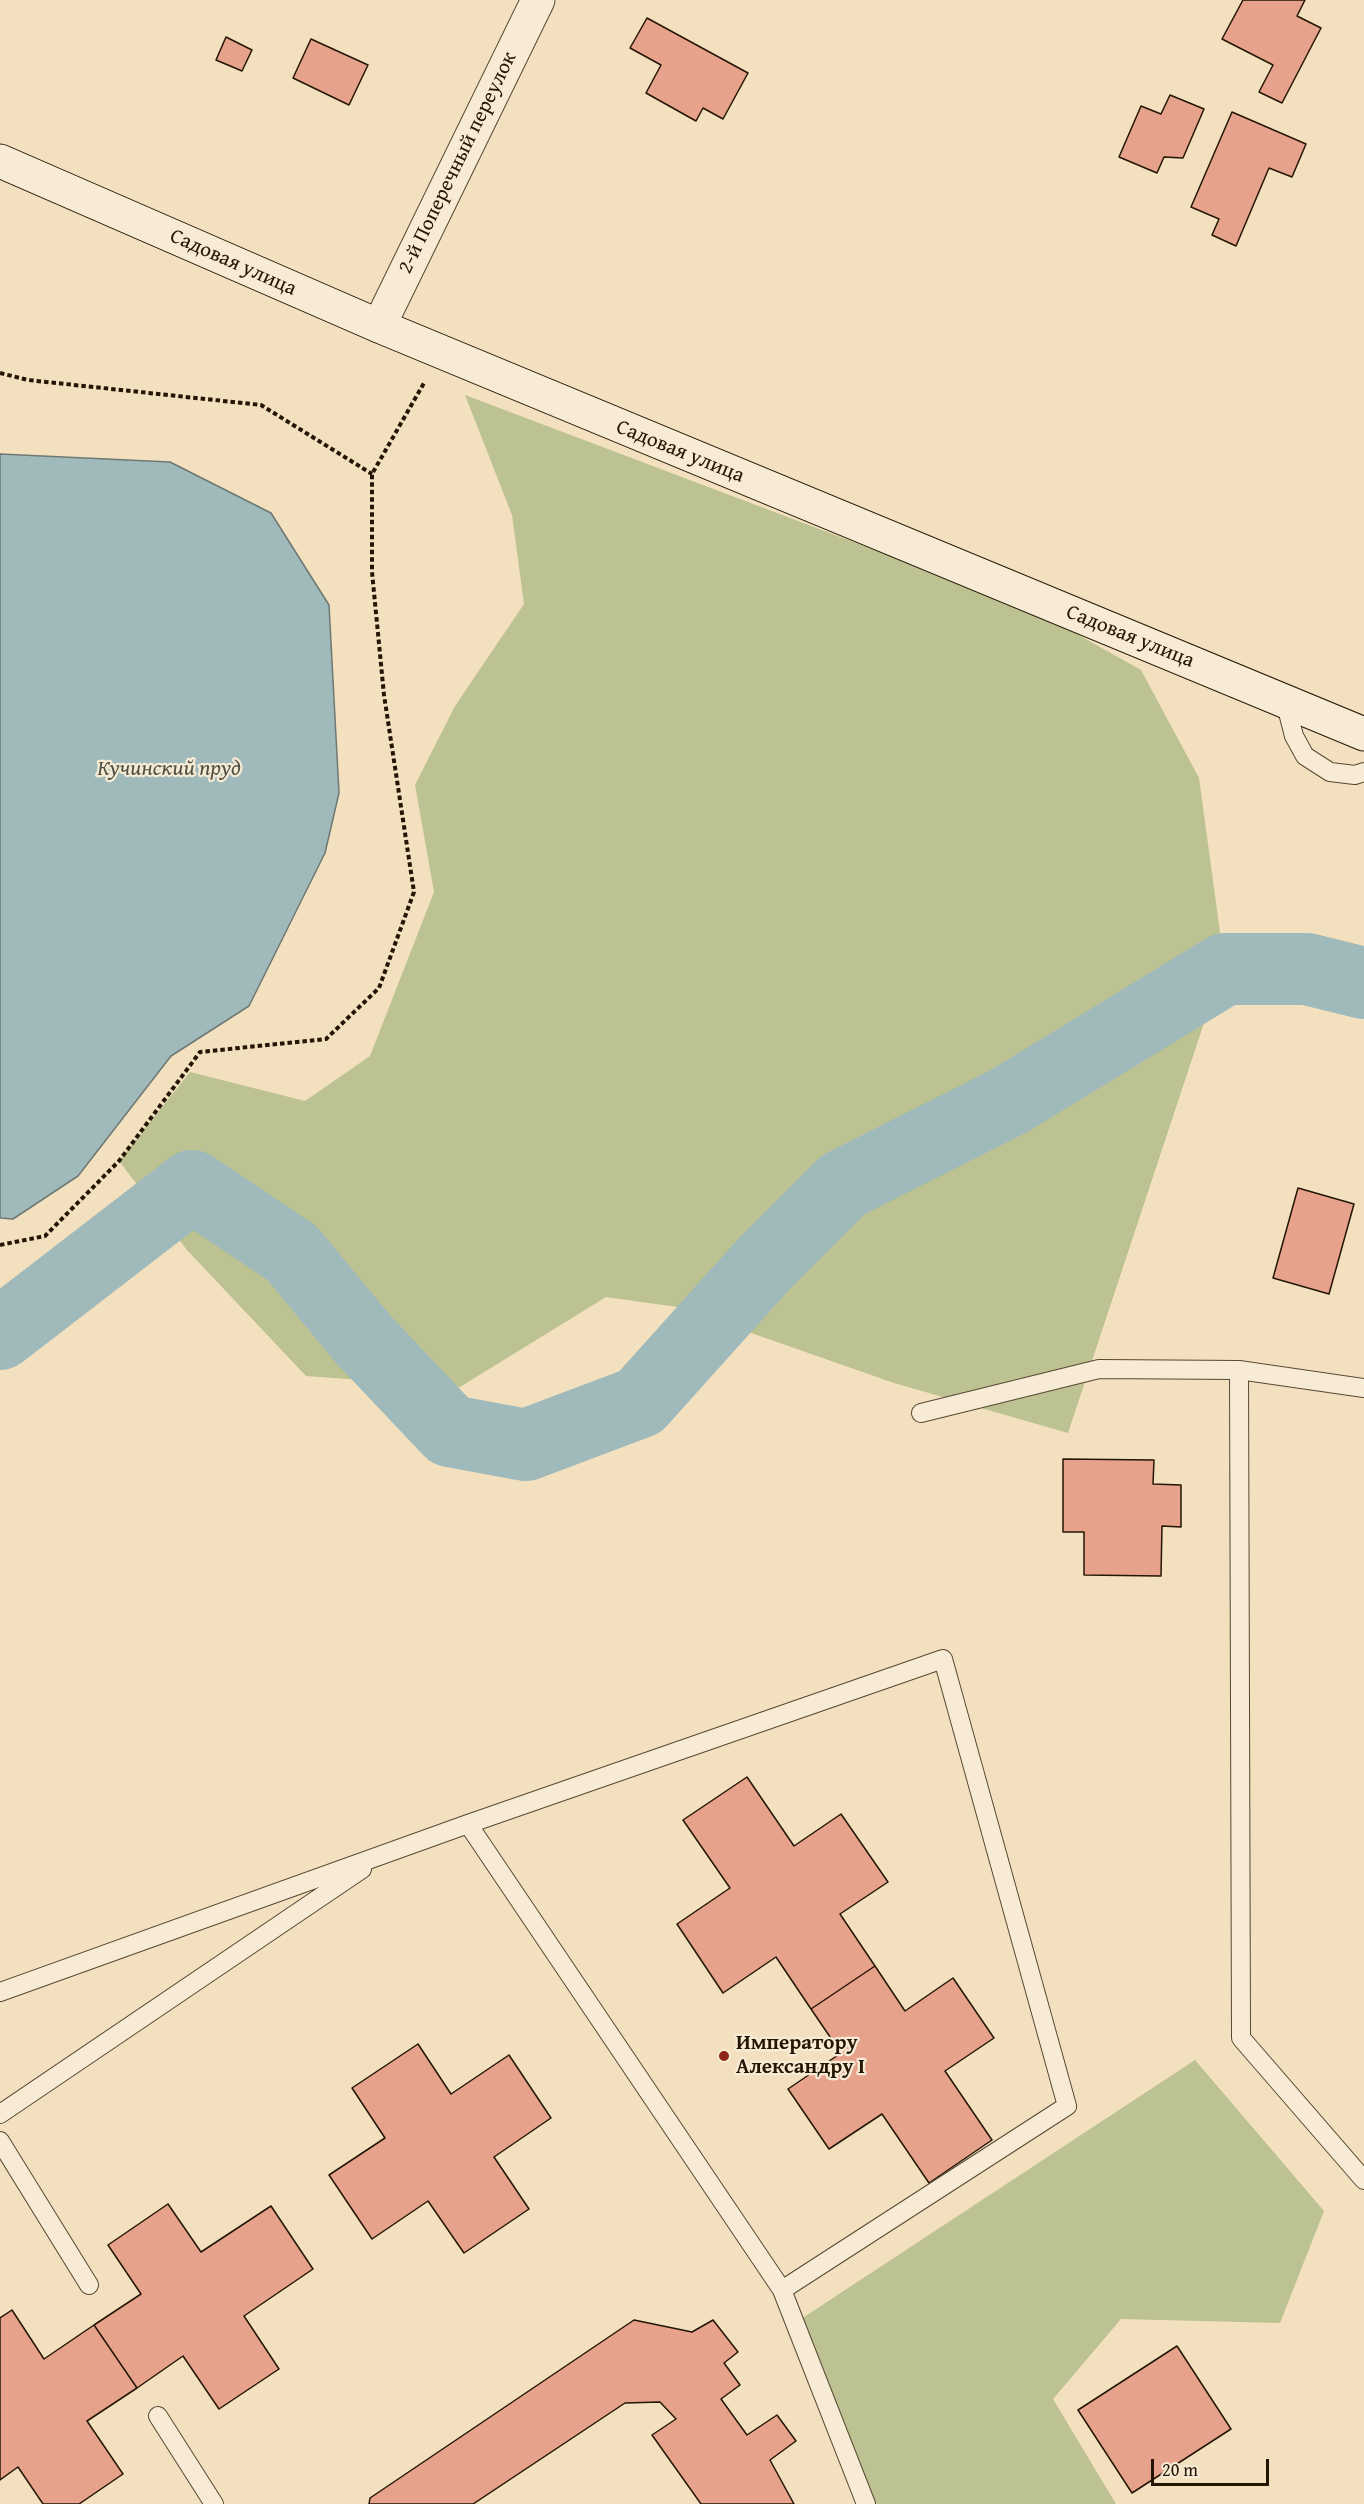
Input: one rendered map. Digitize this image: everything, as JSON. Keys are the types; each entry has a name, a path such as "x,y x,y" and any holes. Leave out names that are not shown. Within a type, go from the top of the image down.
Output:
{"street":[{"name":"2-й Поперечный переулок","path":"379,327 538,0"},
{"name":"Садовая улица","path":"0,161 379,327 1364,734"}],"lane":[{"path":"1285,701 1294,736 1305,756 1330,772 1355,775 1364,772"},
{"path":"921,1413 1099,1369 1239,1370 1364,1388"},
{"path":"1239,1370 1241,2038 1364,2180"},
{"path":"0,1992 383,1854 943,1659 1067,2106 782,2290"},
{"path":"468,1824 782,2290 866,2504"},
{"path":"0,2114 383,1854"},
{"path":"0,2141 89,2285"},
{"path":"158,2416 214,2504"}],"path":[{"path":"0,1245 45,1236 119,1161 201,1052 326,1039 379,988 414,892 384,695 372,572 372,474 442,353"},
{"path":"0,374 28,380 261,405 372,474"}],"green space":[{"path":"465,395 1036,611 1141,670 1199,778 1225,969 1206,1017 1068,1433 894,1383 677,1307 606,1297 460,1387 306,1376 187,1250 119,1161 190,1072 305,1101 370,1056 434,892 415,785 455,706 524,604 512,515"},
{"path":"1195,2060 1324,2211 1280,2323 1121,2319 1053,2399 1116,2504 876,2504 801,2319"}],"water":[{"name":"Кучинский пруд","path":"0,454 170,462 271,513 329,605 339,793 325,853 249,1006 171,1056 78,1176 13,1219 0,1218"}],"building":[{"path":"1243,0 1305,0 1297,16 1321,28 1282,103 1259,92 1273,65 1222,39"},
{"path":"647,18 748,73 723,119 703,108 696,121 646,93 661,65 630,48"},
{"path":"226,37 252,50 242,71 216,60"},
{"path":"311,39 368,65 349,105 293,78"},
{"path":"1170,95 1204,109 1183,158 1164,157 1157,173 1119,157 1141,106 1161,114"},
{"path":"1232,112 1306,144 1292,177 1269,168 1236,246 1212,235 1219,219 1191,207"},
{"path":"1298,1188 1354,1204 1329,1294 1273,1278"},
{"path":"1063,1459 1154,1460 1153,1484 1181,1485 1181,1527 1162,1526 1161,1576 1084,1575 1084,1532 1063,1532"},
{"path":"747,1777 794,1846 841,1814 888,1882 840,1914 875,1966 811,2009 776,1957 723,1993 677,1924 730,1888 683,1820"},
{"path":"875,1966 905,2011 953,1978 994,2038 945,2071 992,2140 929,2183 882,2114 829,2149 788,2089 841,2053 811,2009"},
{"path":"418,2044 451,2094 509,2055 551,2118 494,2157 529,2209 464,2253 428,2201 372,2239 329,2175 385,2138 352,2088"},
{"path":"168,2204 201,2252 271,2206 313,2269 244,2316 279,2369 219,2409 183,2356 137,2388 94,2325 141,2294 108,2245"},
{"path":"12,2310 44,2359 94,2325 137,2388 87,2421 123,2474 79,2504 43,2504 18,2467 0,2480 0,2318"},
{"path":"634,2320 692,2332 713,2320 738,2352 724,2363 740,2385 721,2399 747,2435 777,2415 796,2441 770,2460 794,2504 701,2504 652,2435 676,2419 660,2402 625,2403 473,2504 369,2504 370,2498"},
{"path":"1177,2346 1231,2429 1132,2493 1078,2410"}],"waterway":[{"path":"0,1334 192,1186 292,1253 363,1339 450,1431 526,1445 640,1402 763,1265 843,1185 1009,1101 1225,969 1307,969 1364,983"}],"place":[{"name":"Императору Александру I","path":"724,2056"}]}
